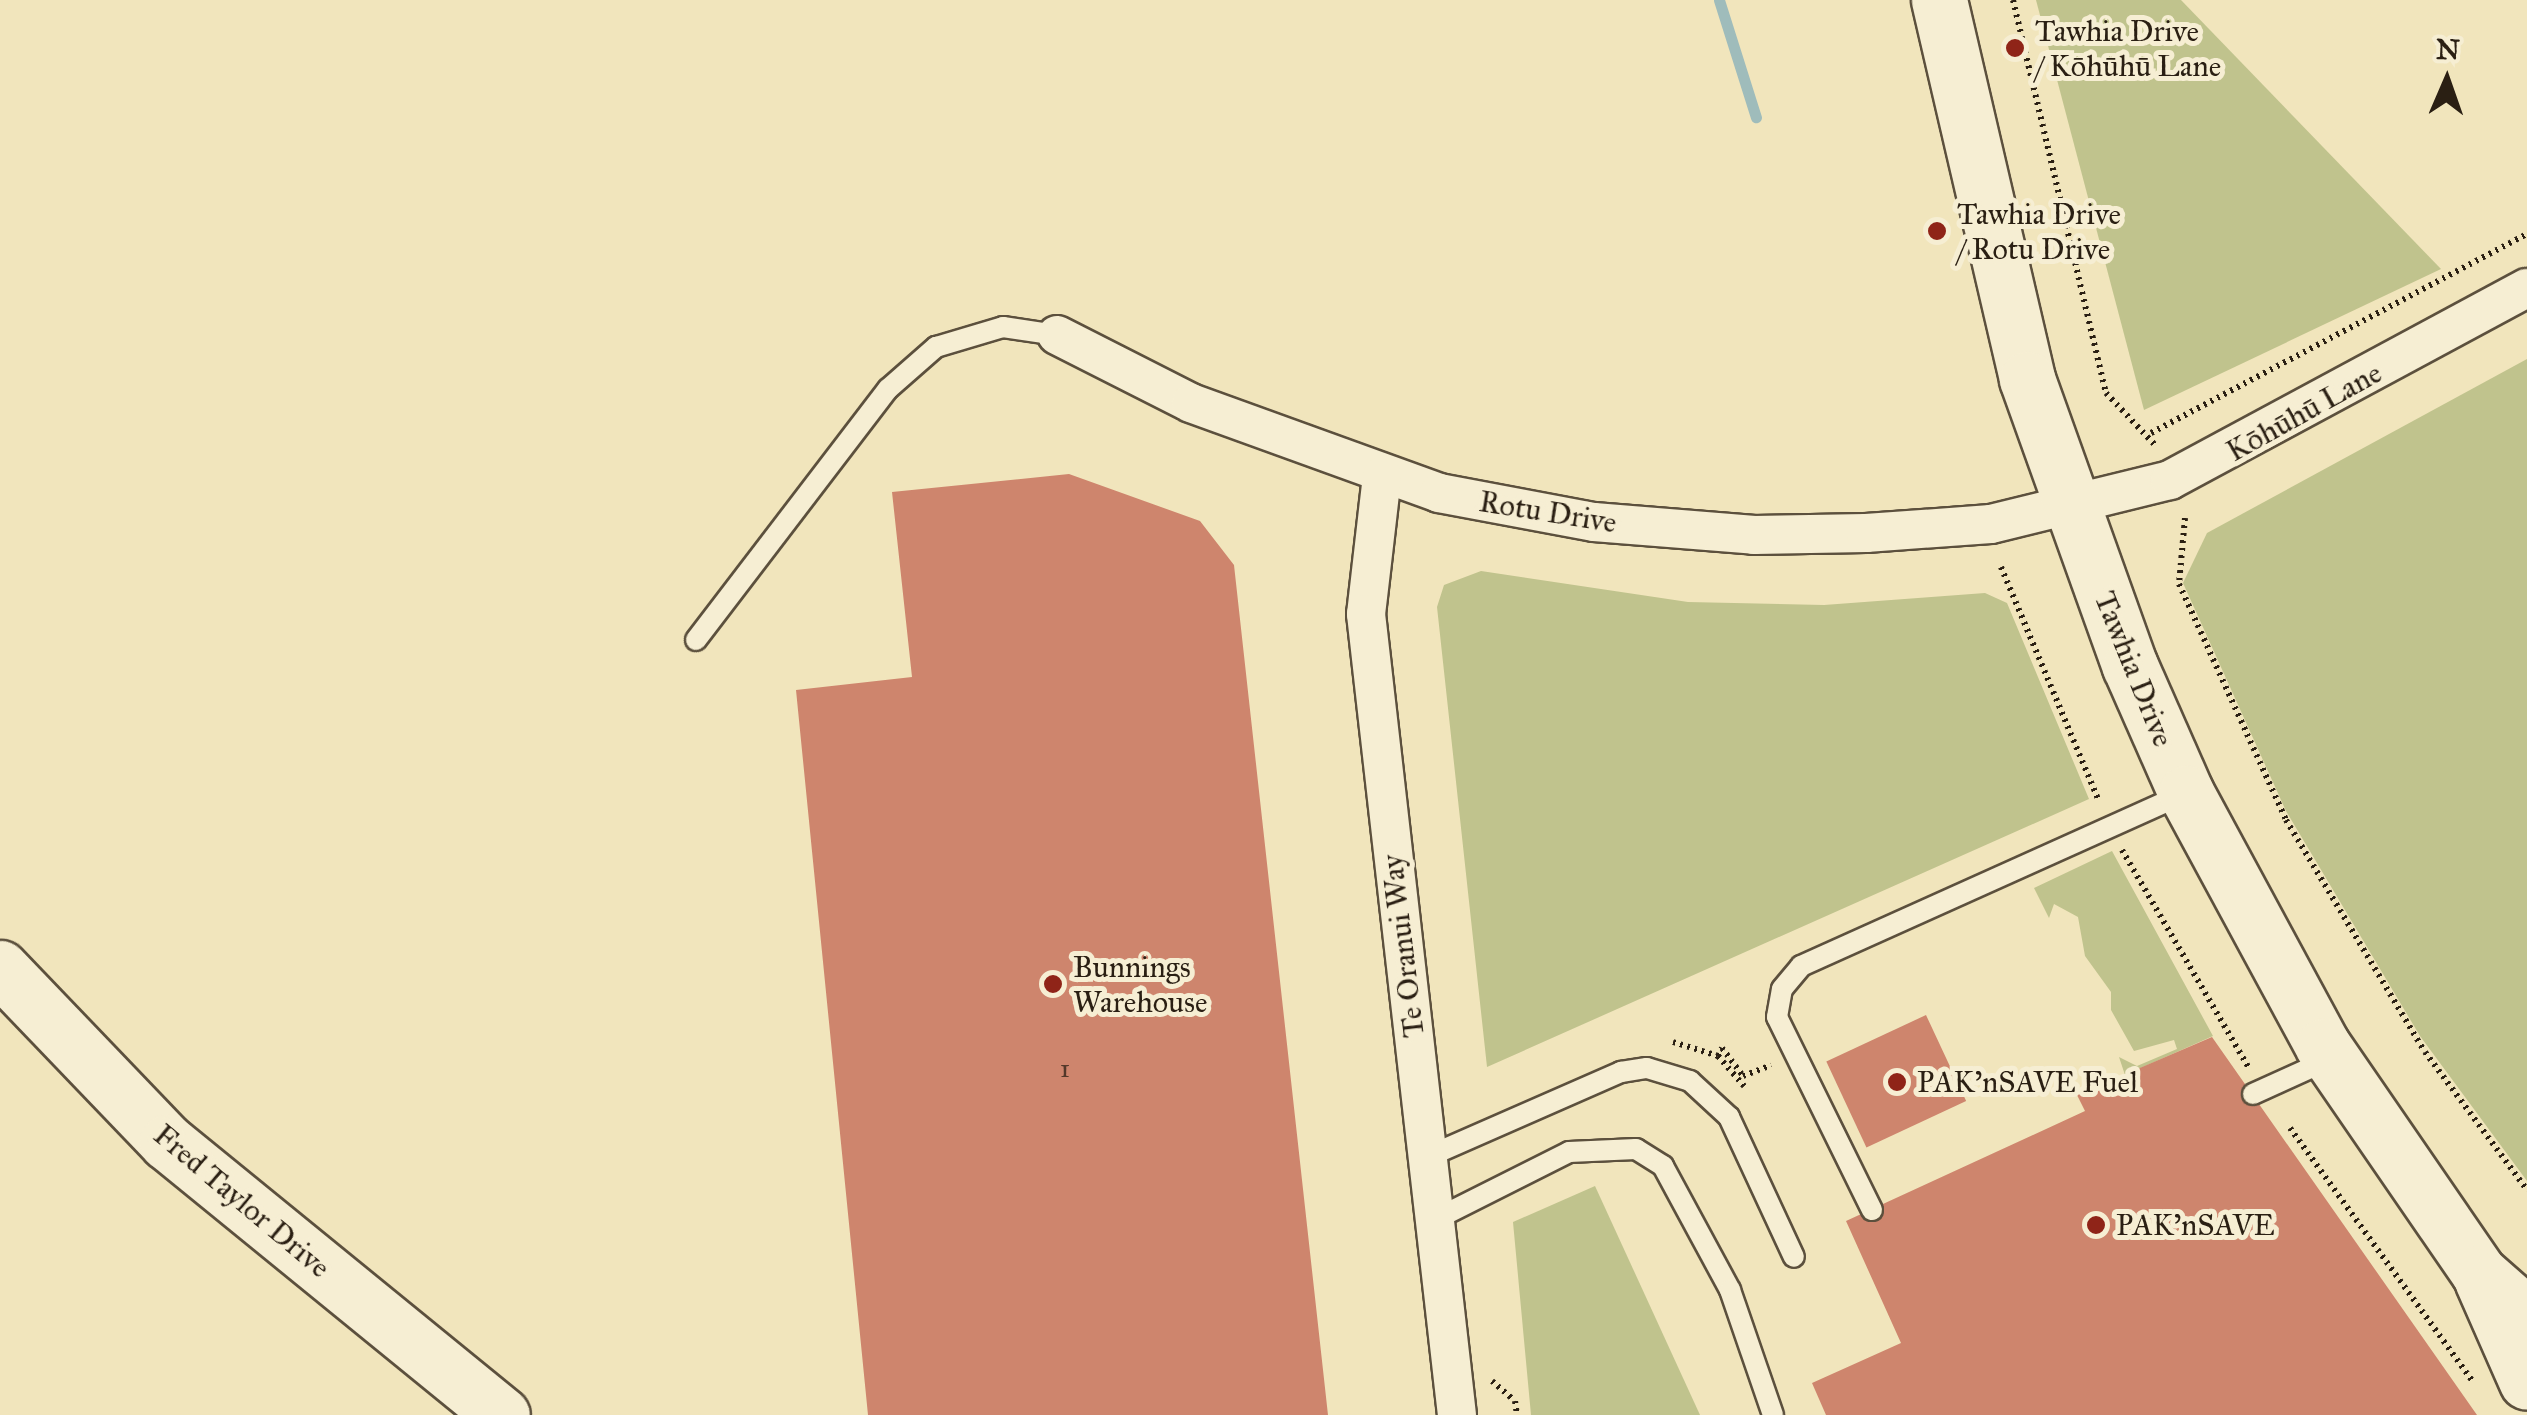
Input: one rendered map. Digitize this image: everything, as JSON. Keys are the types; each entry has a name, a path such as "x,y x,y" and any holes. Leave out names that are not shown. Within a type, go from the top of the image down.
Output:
{"street":[{"name":"Tawhia Drive","path":"1939,0 2027,379 2069,508 2186,793 2331,1058 2479,1273 2527,1315"},
{"name":"Kōhūhū Lane","path":"2069,508 2208,466 2527,288"},
{"name":"Rotu Drive","path":"1058,334 1191,403 1382,476 1594,522 1754,536 1979,526 2069,508"},
{"name":"Te Oranui Way","path":"1382,476 1366,614 1457,1415"},
{"name":"Fred Taylor Drive","path":"0,968 166,1142 502,1415"},
{"name":"Tawhia Drive","path":"2479,1273 2506,1390"}],"lane":[{"path":"696,640 888,389 936,347 1003,328 1058,334"},
{"path":"1872,1210 1777,1017 1782,988 1800,966 2186,793"},
{"path":"2255,1087 2331,1058"},
{"path":"1427,1157 1621,1072 1647,1068 1690,1080 1729,1117 1794,1257"},
{"path":"1434,1220 1569,1152 1636,1149 1663,1166 1730,1290 1773,1415"}],"path":[{"path":"2013,0 2106,394 2118,414 2151,433 2156,447"},
{"path":"2151,433 2527,234"},
{"path":"2185,518 2179,584 2286,820 2425,1052 2527,1190"},
{"path":"2001,567 2102,807"},
{"path":"2121,849 2255,1087"},
{"path":"1718,1056 1722,1048 1744,1076"},
{"path":"2290,1128 2506,1390"},
{"path":"1515,1401 1516,1415"}],"green space":[{"path":"2036,0 2181,0 2441,269 2144,410"},
{"path":"2527,359 2527,1181 2420,1036 2286,811 2183,583 2207,533"},
{"path":"1481,571 1688,602 1824,605 1985,593 2007,603 2089,799 1487,1067 1437,607 1444,585"},
{"path":"2112,851 2213,1036 2125,1075 2119,1057 2137,1066 2177,1049 2174,1040 2134,1051 2111,1010 2111,992 2085,956 2078,917 2054,904 2049,918 2034,888"},
{"path":"1595,1186 1700,1415 1531,1415 1513,1222"}],"building":[{"name":"Bunnings Warehouse","path":"1069,474 1200,521 1234,565 1328,1415 868,1415 796,690 912,677 892,492"},
{"path":"1926,1015 1966,1101 1866,1148 1826,1061"},
{"name":"PAK'nSAVE","path":"2212,1037 2477,1415 1826,1415 1812,1383 1901,1343 1846,1221 2085,1111 2077,1095"}],"waterway":[{"path":"1719,0 1756,117"}],"place":[{"name":"Tawhia Drive / Kōhūhū Lane","path":"2015,48"},
{"name":"Tawhia Drive / Rotu Drive","path":"1937,231"},
{"name":"Bunnings Warehouse","path":"1053,984"},
{"name":"PAK'nSAVE Fuel","path":"1897,1082"},
{"name":"PAK'nSAVE","path":"2096,1225"}]}
